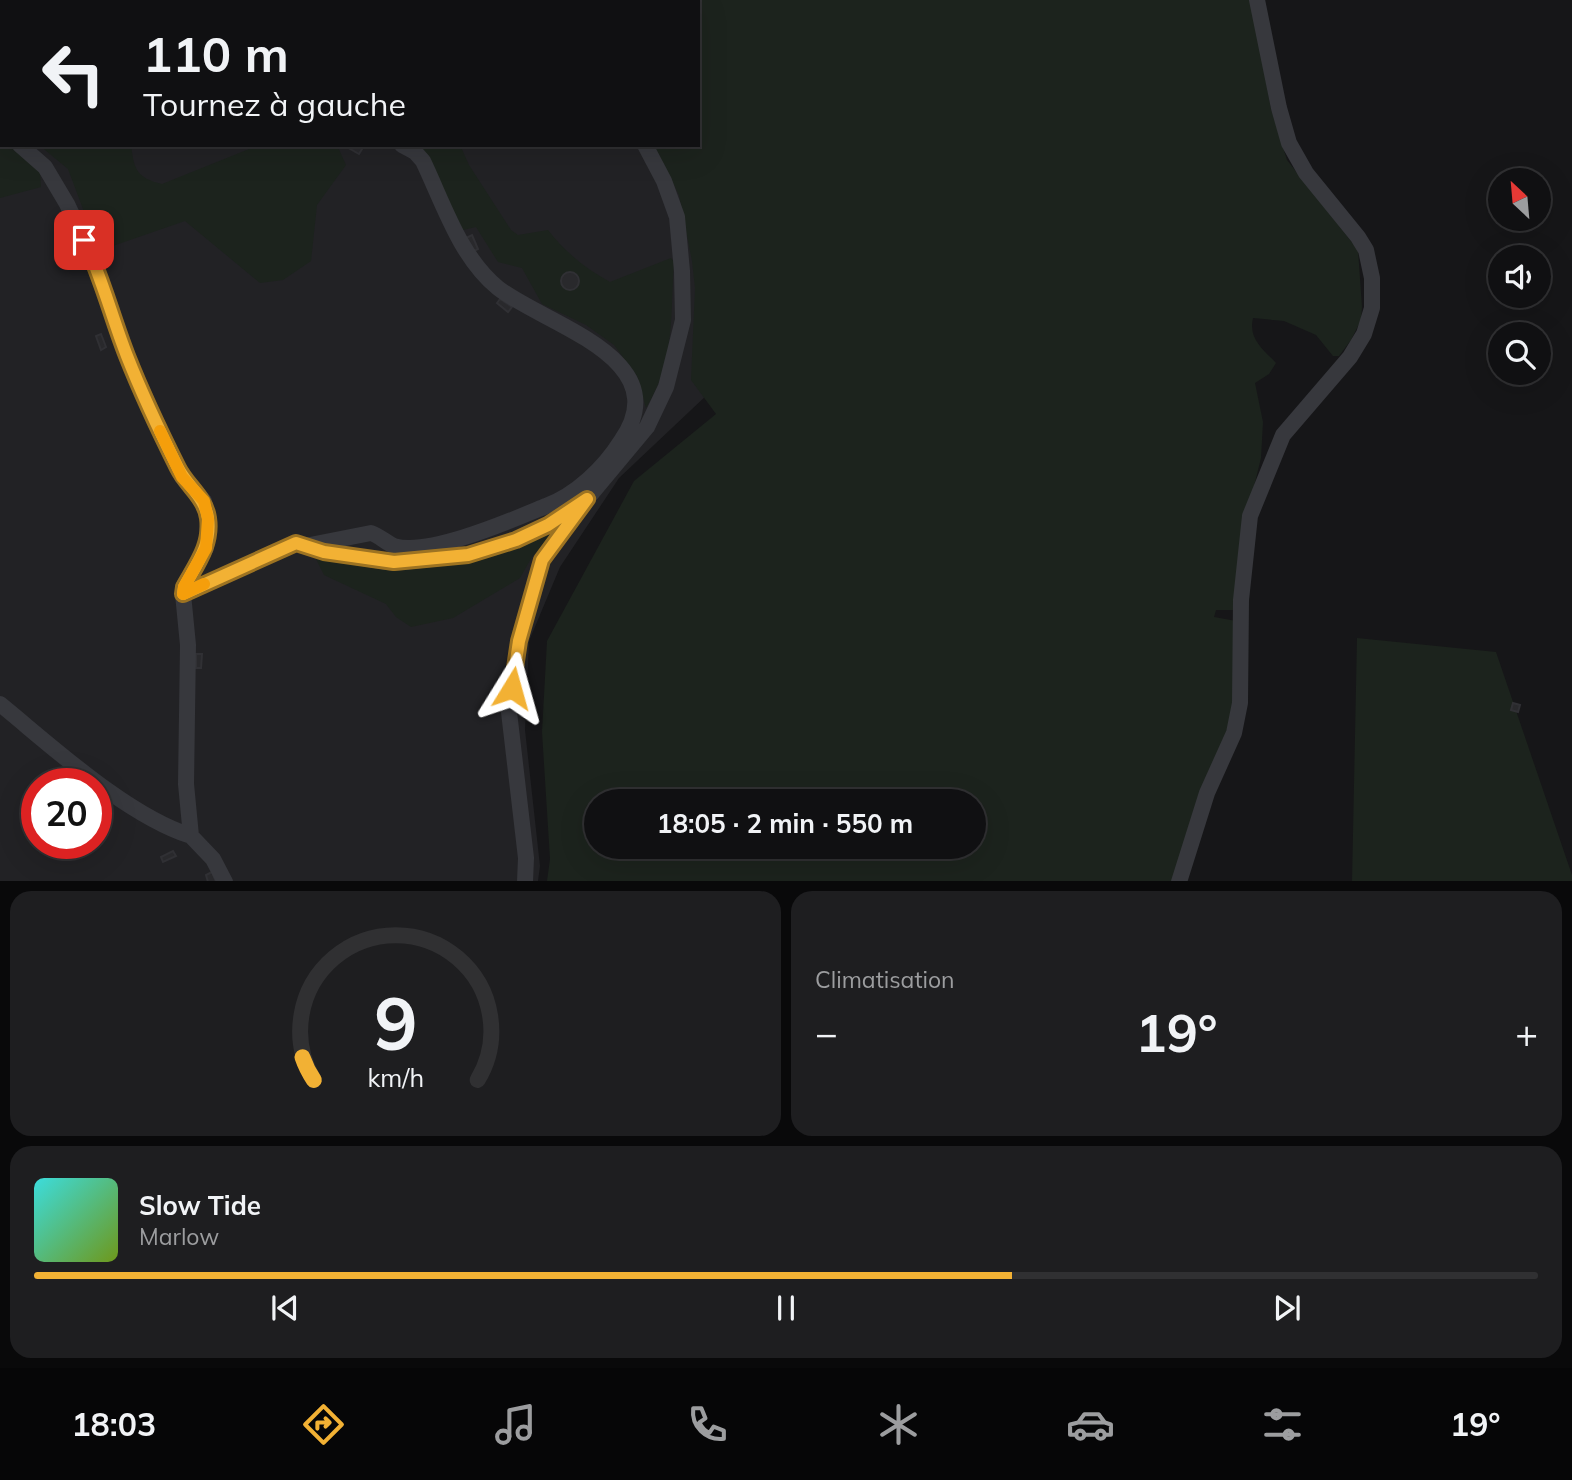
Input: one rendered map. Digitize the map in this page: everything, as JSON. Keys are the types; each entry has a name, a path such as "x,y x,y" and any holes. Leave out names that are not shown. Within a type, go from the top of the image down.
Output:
{"street":[{"path":"1179,881 1208,793 1238,719 1241,600 1250,516 1283,435 1350,357 1364,334 1372,308 1372,278 1366,250 1306,173 1289,143 1279,108 1257,0"},
{"path":"22,147 46,167 67,204 93,259 127,357 162,435 182,477 204,501 208,519 206,548 184,587 183,594 188,645 187,784 191,836"},
{"path":"305,546 371,533 393,546 439,544 551,505 576,489 607,463 636,414 636,403 629,383 622,369 607,353 499,288 467,255 423,162 415,152 406,147"},
{"path":"524,881 526,858 509,712 519,641 542,560 587,499 647,427 666,387 683,320 677,217 664,181 646,147"},
{"path":"183,594 296,543 324,552 394,562 468,555 516,540 548,525 587,499"},
{"path":"0,705 99,784 167,828 191,836 213,859 225,881"}],"shaded area":[{"path":"700,0 1251,0 1271,109 1287,160 1358,250 1361,320 1339,356 1333,356 1316,335 1284,321 1253,318 1255,338 1276,363 1269,374 1255,383 1263,422 1261,458 1248,511 1237,610 1216,610 1214,617 1236,621 1237,700 1176,881 547,881 550,859 542,732 547,641 634,481 716,414 691,380 695,288 679,195 655,147 700,147"},
{"path":"0,147 677,147 713,259 709,393 619,478 560,567 529,641 525,730 540,866 538,881 0,881"},
{"path":"0,147 15,147 40,170 41,187 0,198"},
{"path":"41,147 131,147 138,172 147,179 162,184 254,147 338,147 346,165 317,205 311,261 283,280 260,283 185,221 101,250 68,169"},
{"path":"420,147 461,147 469,165 511,230 518,235 548,230 576,259 610,282 671,258 674,262 667,355 656,390 646,408 637,376 614,345 586,325 542,304 522,268 498,262 476,227 463,230"},
{"path":"558,526 532,557 520,578 453,618 411,627 396,617 386,604 324,575 315,557 367,567 434,567 481,560"},
{"path":"1357,638 1496,652 1572,881 1352,881"}],"building":[{"path":"347,147 362,149 359,154"},
{"path":"472,235 478,249 472,252 466,238"},
{"path":"570,272 578,277 579,281 574,289 570,290 562,285 561,281 566,273"},
{"path":"500,299 512,307 508,312 497,303"},
{"path":"101,334 106,347 101,350 96,336"},
{"path":"196,654 202,654 201,668 196,668"},
{"path":"1513,703 1520,705 1518,712 1511,710"},
{"path":"173,851 176,856 163,862 161,857"},
{"path":"212,872 216,881 208,881 206,875"}],"slow traffic":[{"path":"160,431 182,477 204,501 208,519 206,548 184,587 183,594 204,584"}],"route":[{"path":"84,240 127,357 162,435 182,477 204,501 208,519 206,548 184,587 183,594 296,543 324,552 394,562 468,555 516,540 548,525 587,499 542,560 519,641 512,688"}]}
